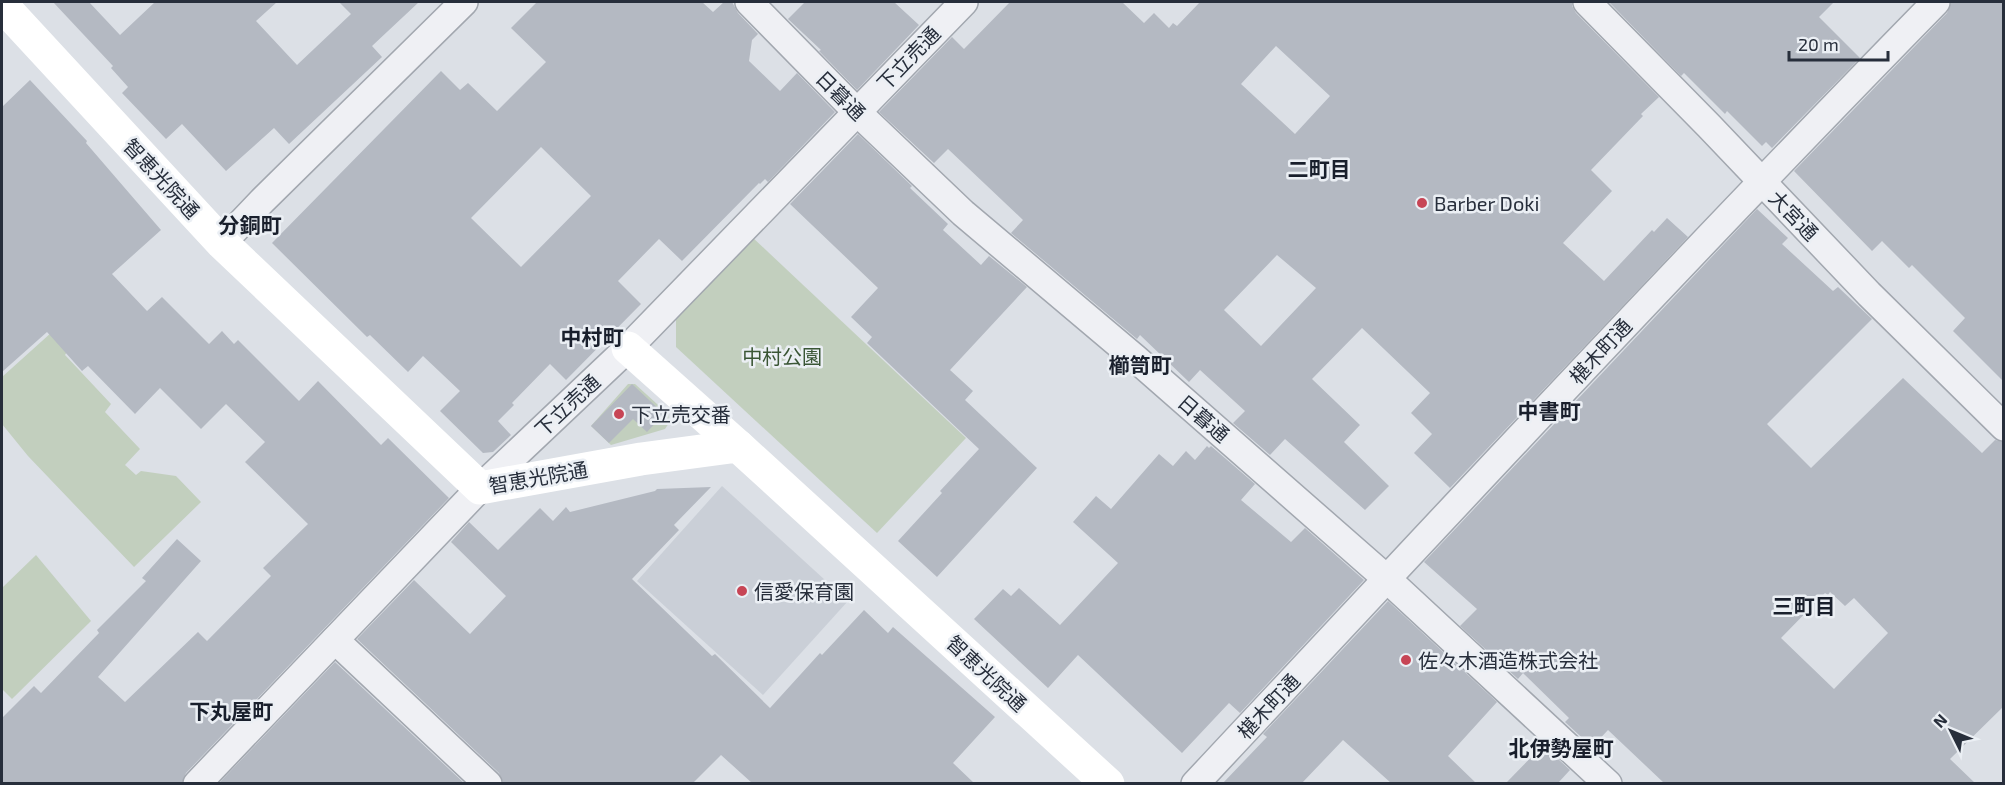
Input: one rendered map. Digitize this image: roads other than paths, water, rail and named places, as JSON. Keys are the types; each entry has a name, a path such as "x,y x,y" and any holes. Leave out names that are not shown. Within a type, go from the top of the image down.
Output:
{"street":[{"path":"222,243 464,2"},
{"name":"日暮通","path":"749,2 856,111 963,213 1135,358 1387,579 1608,783"},
{"name":"下立売通","path":"197,783 480,488 628,348 964,2"},
{"name":"大宮通","path":"1587,2 1869,294 2004,427"},
{"name":"椹木町通","path":"1195,783 1761,181 1936,2"},
{"name":"智恵光院通","path":"2,5 222,243 480,488 641,459 738,446 1108,783"},
{"path":"628,348 738,446"},
{"path":"335,640 488,783"}],"place":[{"name":"Barber Doki","path":"1422,203"},
{"name":"下立売交番","path":"619,414"},
{"name":"信愛保育園","path":"742,591"},
{"name":"佐々木酒造株式会社","path":"1406,660"}],"district":[{"name":"二町目","path":"1319,168"},
{"name":"分銅町","path":"250,224"},
{"name":"中村町","path":"592,336"},
{"name":"櫛笥町","path":"1140,364"},
{"name":"中書町","path":"1549,410"},
{"name":"三町目","path":"1804,605"},
{"name":"下丸屋町","path":"231,710"},
{"name":"北伊勢屋町","path":"1561,747"}],"park label":[{"name":"中村公園","path":"782,356"}]}
